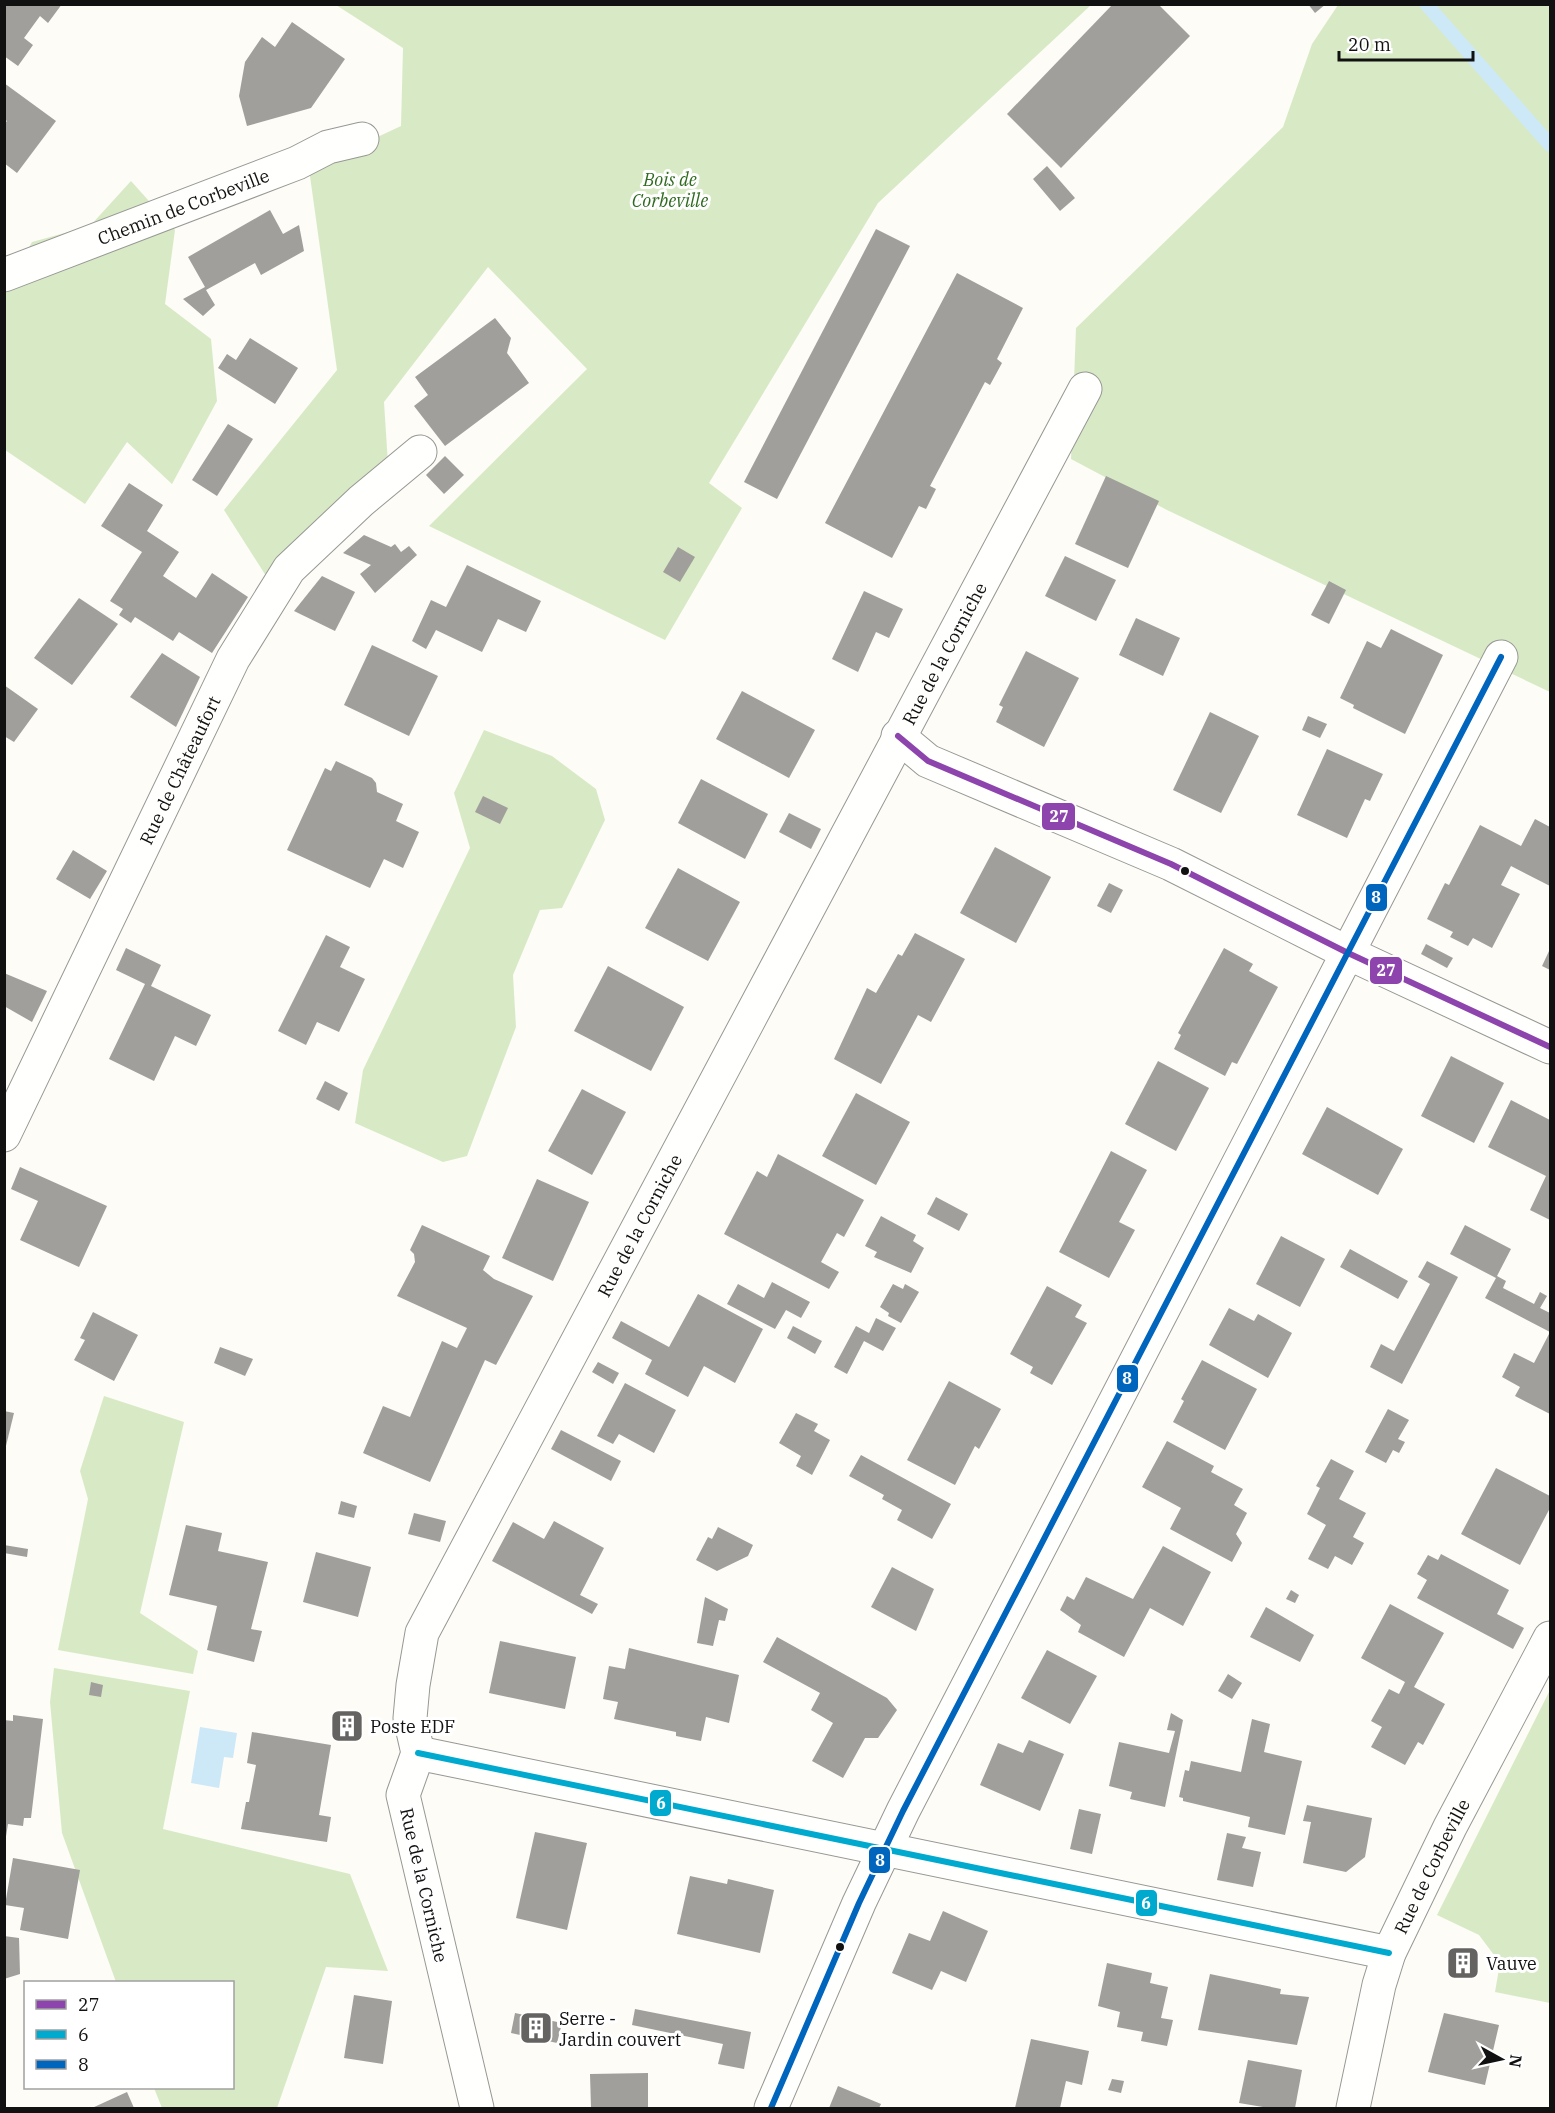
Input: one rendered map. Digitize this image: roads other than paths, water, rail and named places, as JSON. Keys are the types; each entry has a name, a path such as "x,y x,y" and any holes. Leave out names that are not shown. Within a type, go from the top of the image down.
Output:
{"street":[{"name":"Chemin de Corbeville","path":"4,275 297,163 328,147 362,139"},
{"name":"Rue de la Corniche","path":"477,2109 403,1795 418,1754 410,1718 413,1685 423,1633 898,735 1085,389"},
{"name":"Rue de Châteaufort","path":"4,1135 233,659 289,569 362,501 420,452"},
{"path":"771,2109 859,1903 909,1800 1502,657"},
{"path":"898,735 928,761 1171,864 1348,953 1551,1047"},
{"name":"Rue de Corbeville","path":"1353,2109 1379,1985 1389,1953 1450,1827 1551,1638"},
{"path":"418,1754 1389,1953"}],"water":[{"path":"200,1727 237,1733 233,1758 224,1757 219,1788 191,1783"}],"waterway":[{"path":"1426,4 1550,145"}],"place":[{"name":"Poste EDF","path":"347,1726"},
{"name":"Vauve","path":"1463,1963"},
{"name":"Serre - Jardin couvert","path":"536,2028"}],"park label":[{"name":"Bois de Corbeville","path":"670,189"}]}
